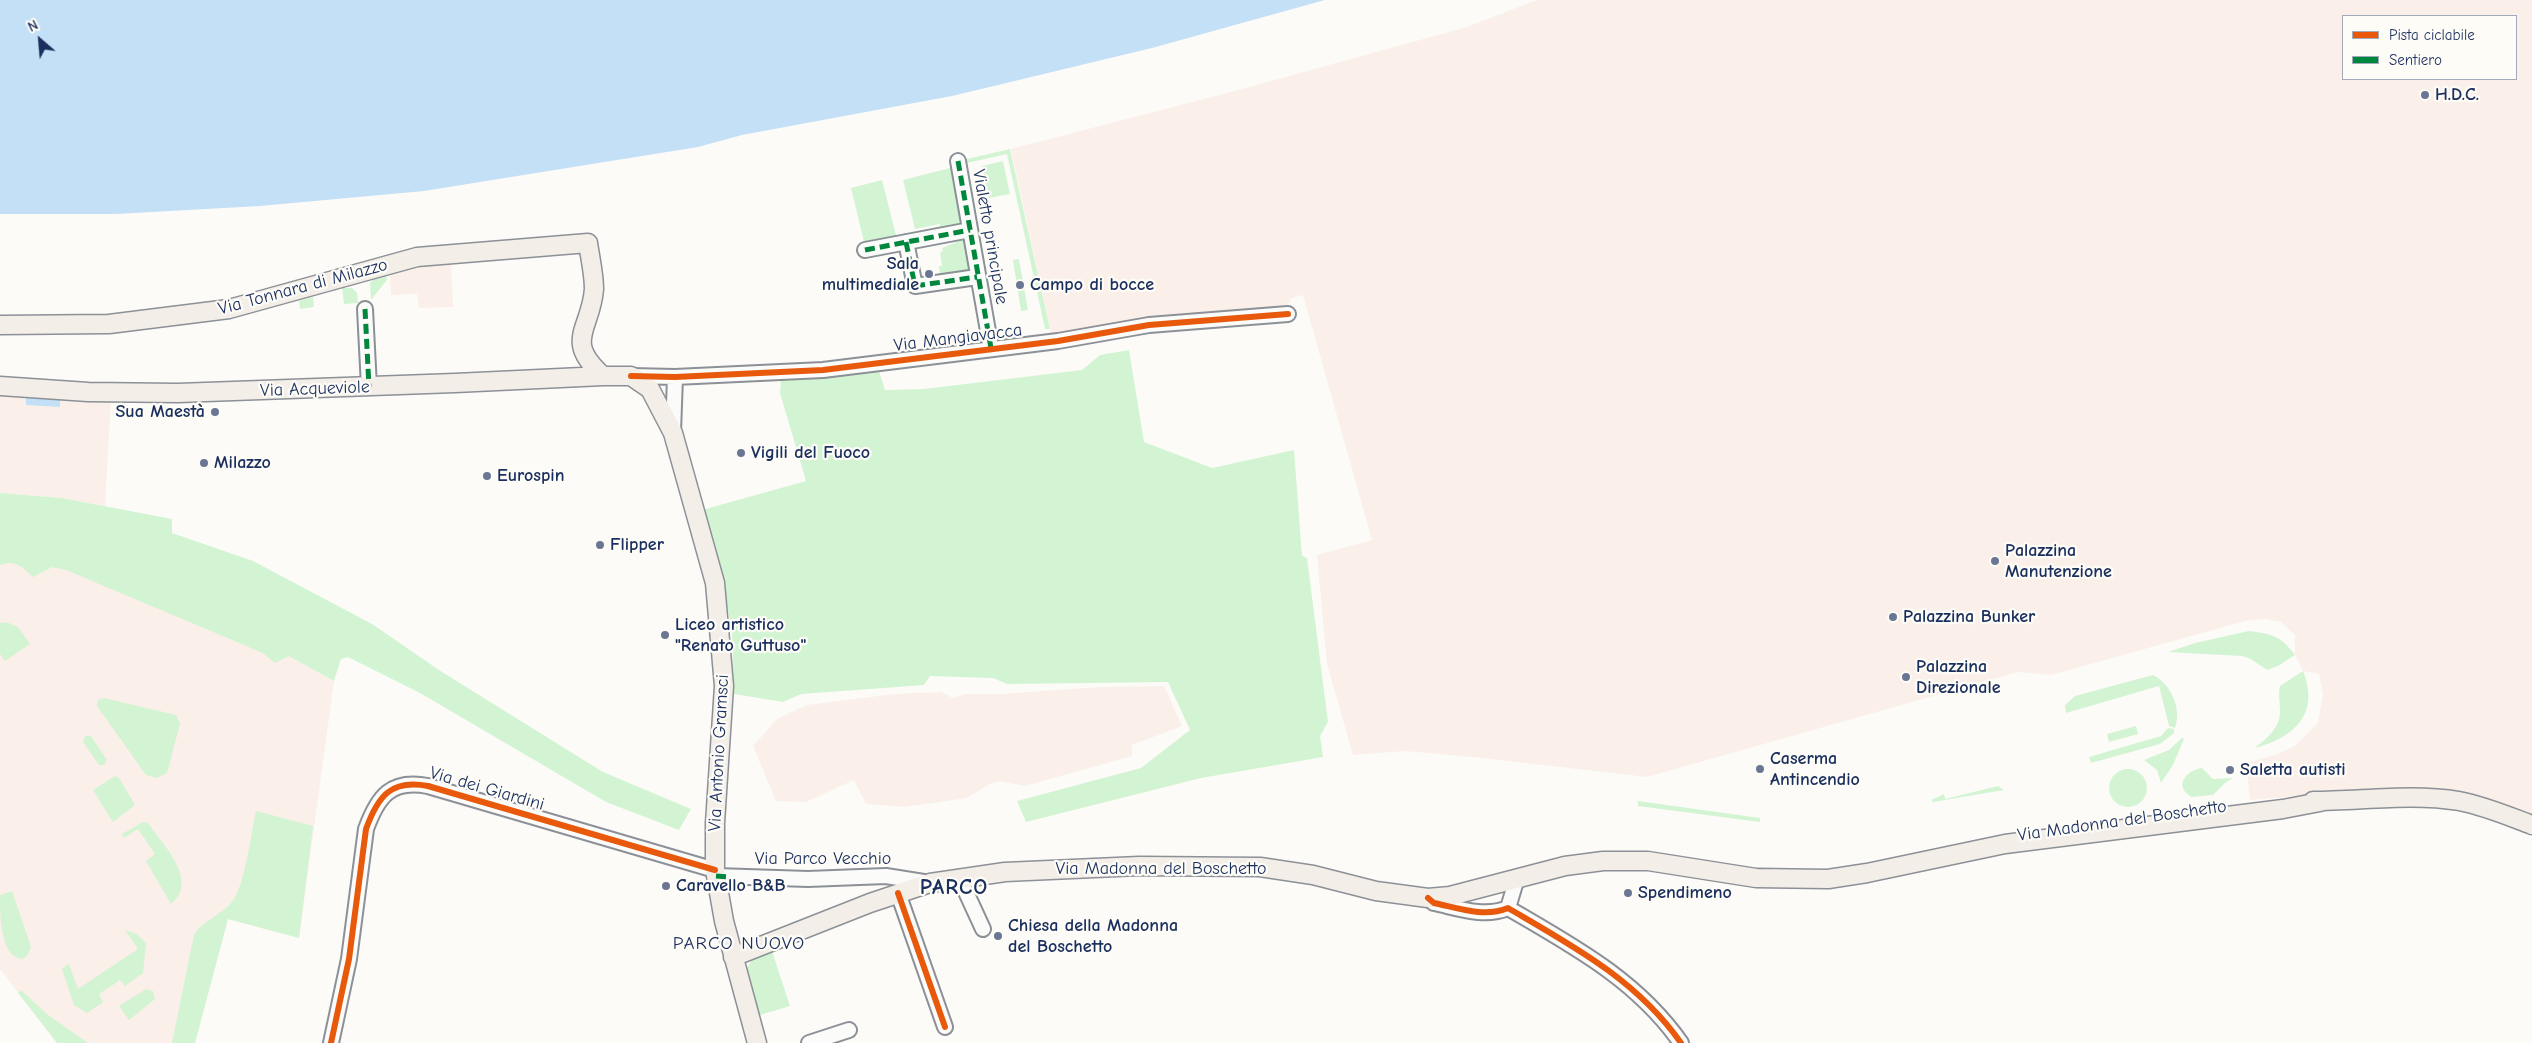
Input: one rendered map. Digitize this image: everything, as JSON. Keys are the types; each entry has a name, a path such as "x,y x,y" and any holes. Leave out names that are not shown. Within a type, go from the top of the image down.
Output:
{"main road":[{"name":"Via Tonnara di Milazzo","path":"0,325 108,324 229,309 416,257 588,243 594,289 582,336 582,348 586,360 603,376"},
{"name":"Via Acqueviole","path":"0,386 120,393 369,387 631,376"},
{"name":"Via Antonio Gramsci","path":"631,376 650,389 673,433 714,582 721,632 724,686 715,823 721,909 757,1043"},
{"name":"Via Madonna del Boschetto","path":"733,957 898,893 930,883 1005,872 1139,866 1242,866 1286,870 1376,891 1428,898 1450,896 1565,866 1628,860 1648,861 1756,878 1828,879 1867,874 1923,860 2020,842 2284,809 2325,801 2427,798 2457,801 2480,806 2532,826"}],"street":[{"name":"Vialetto principale","path":"958,162 991,348"},
{"path":"865,250 970,230"},
{"path":"906,242 915,286 978,277"},
{"path":"365,309 369,387"},
{"name":"Via Mangiavacca","path":"631,376 675,377 823,370 1097,336 1149,325 1288,314"},
{"name":"Via Antonio Gramsci","path":"673,433 675,377"},
{"name":"Via dei Giardini","path":"331,1043 350,959 366,829 372,811 383,796 396,786 412,783 428,786 720,874"},
{"name":"Via Parco Vecchio","path":"720,874 808,879 886,876 930,883"},
{"path":"1508,908 1517,878"},
{"path":"960,879 983,929"},
{"path":"898,893 945,1027"},
{"path":"1428,898 1434,904 1482,913 1496,913 1508,908"},
{"path":"1508,908 1598,962 1643,997 1681,1043"},
{"path":"809,1043 848,1030"}],"shaded area":[{"path":"1537,0 2532,0 2532,818 2324,794 2250,800 2246,763 2275,755 2295,746 2318,723 2323,695 2319,674 2303,671 2295,655 2295,635 2281,622 2265,619 2245,621 2051,675 2018,672 1647,777 1405,751 1353,755 1327,664 1317,555 1372,540 1303,295 1292,298 1285,308 1052,337 1011,149 1231,92 1467,27"},
{"path":"451,262 453,307 419,308 417,294 391,295 390,273 419,265"},
{"path":"0,392 111,399 105,506 62,498 0,493"},
{"path":"0,550 197,604 334,681 299,938 228,919 195,1043 57,1043 0,969"},
{"path":"1164,686 1182,726 1132,745 1132,756 1025,786 1000,781 990,784 967,798 904,807 866,804 854,780 806,802 776,801 753,746 777,719 807,705 894,694 941,692 953,698 966,694 1000,694 1100,687"}],"green space":[{"path":"1010,149 1050,329 1045,329 1007,154 958,165 958,161"},
{"path":"1003,161 1010,194 989,198 982,166"},
{"path":"954,167 967,227 917,238 915,232 940,226 940,224 915,229 903,180"},
{"path":"882,180 897,239 865,246 851,188"},
{"path":"967,238 974,273 940,278 939,266 942,266 940,252 943,251 942,248"},
{"name":"Campo di bocce","path":"1019,259 1028,310 1021,311 1013,260"},
{"path":"386,275 387,280 371,300 370,283 374,279"},
{"path":"342,288 352,288 357,293 358,303 344,304"},
{"path":"313,297 314,307 300,309 299,301"},
{"path":"1129,350 1144,442 1212,468 1294,450 1302,556 1307,558 1328,722 1320,736 1323,757 1201,778 1026,822 1017,801 1141,768 1190,730 1168,682 1007,684 993,678 930,676 924,685 801,694 783,702 734,694 732,631 717,554 702,510 806,481 780,393 781,378 878,368 885,390 924,389 1082,370 1100,355"},
{"path":"0,493 62,498 172,519 172,533 253,561 372,624 442,672 603,772 691,809 679,830 606,802 420,693 348,657 341,659 334,681 289,656 275,663 263,653 66,570 52,567 33,577 18,565 5,563 0,565"},
{"path":"6,622 18,627 30,644 5,661 0,654 0,623"},
{"path":"2249,631 2275,637 2295,655 2278,666 2267,670 2251,659 2242,656 2168,652 2195,643"},
{"path":"2303,671 2308,700 2306,711 2300,722 2282,737 2255,748 2276,727 2280,716 2280,686"},
{"path":"2153,675 2165,684 2173,697 2177,713 2175,728 2169,726 2159,686 2066,713 2065,705 2075,696"},
{"path":"104,698 176,715 180,724 167,773 157,778 146,775 97,706 98,700"},
{"path":"2136,726 2138,734 2109,742 2107,734"},
{"path":"2168,728 2174,729 2174,733 2160,744 2091,763 2089,757 2161,736"},
{"path":"85,736 91,736 107,760 104,765 99,765 83,742"},
{"path":"2182,738 2184,739 2173,765 2161,783 2157,770 2144,760 2169,750"},
{"path":"2202,768 2213,779 2233,778 2213,795 2192,797 2183,789 2184,779 2191,772"},
{"path":"2128,769 2142,774 2147,788 2142,802 2128,807 2114,802 2109,788 2114,774"},
{"path":"115,776 119,778 135,805 113,822 93,790"},
{"path":"1998,786 2004,790 1933,802 1931,800 1944,794 1945,799"},
{"path":"1638,801 1760,818 1760,822 1638,806"},
{"path":"256,811 313,826 299,938 228,919 195,1043 172,1043 194,935 197,930 228,907 237,894 247,859"},
{"path":"143,822 148,823 170,852 180,874 182,885 179,895 171,904 146,861 155,854 138,829 124,838 122,834"},
{"path":"12,891 31,947 27,956 22,959 9,951 5,943 1,923 0,895"},
{"path":"125,930 137,934 146,943 143,973 125,986 120,980 99,994 103,1002 87,1013 74,1005 62,969 69,964 78,989 138,949"},
{"path":"771,948 790,1006 757,1016 746,970 751,961"},
{"path":"146,989 153,991 155,999 129,1020 119,1006"},
{"path":"21,990 48,1015 88,1043 57,1043 18,993"}],"water":[{"path":"0,0 1325,0 1152,48 952,96 742,135 698,147 424,191 260,206 116,214 0,214"},
{"path":"26,395 60,397 60,407 26,405"}],"marked path":[{"path":"958,161 991,348"},
{"path":"865,250 970,230"},
{"path":"906,242 915,286 977,277"},
{"path":"365,309 369,387"},
{"path":"716,876 730,877"}],"cycle path":[{"path":"631,376 675,377 823,370 1058,341 1149,325 1288,314"},
{"path":"331,1043 349,959 366,829 381,799 395,788 415,784 428,786 715,870"},
{"path":"898,893 945,1027"},
{"path":"1428,898 1434,903 1471,911 1490,912 1508,908 1580,951 1624,983 1645,1001 1681,1043"}],"place":[{"name":"H.D.C.","path":"2425,95"},
{"name":"Sala multimediale","path":"929,274"},
{"name":"Campo di bocce","path":"1020,285"},
{"name":"Sua Maestà","path":"215,412"},
{"name":"Vigili del Fuoco","path":"741,453"},
{"name":"Milazzo","path":"204,463"},
{"name":"Eurospin","path":"487,476"},
{"name":"Flipper","path":"600,545"},
{"name":"Palazzina Manutenzione","path":"1995,561"},
{"name":"Palazzina Bunker","path":"1893,617"},
{"name":"Liceo artistico \"Renato Guttuso\"","path":"665,635"},
{"name":"Palazzina Direzionale","path":"1906,677"},
{"name":"Caserma Antincendio","path":"1760,769"},
{"name":"Saletta autisti","path":"2230,770"},
{"name":"Caravello B&B","path":"666,886"},
{"name":"Spendimeno","path":"1628,893"},
{"name":"Chiesa della Madonna del Boschetto","path":"998,936"}],"district":[{"name":"PARCO","path":"954,888"},
{"name":"PARCO NUOVO","path":"739,944"}]}
